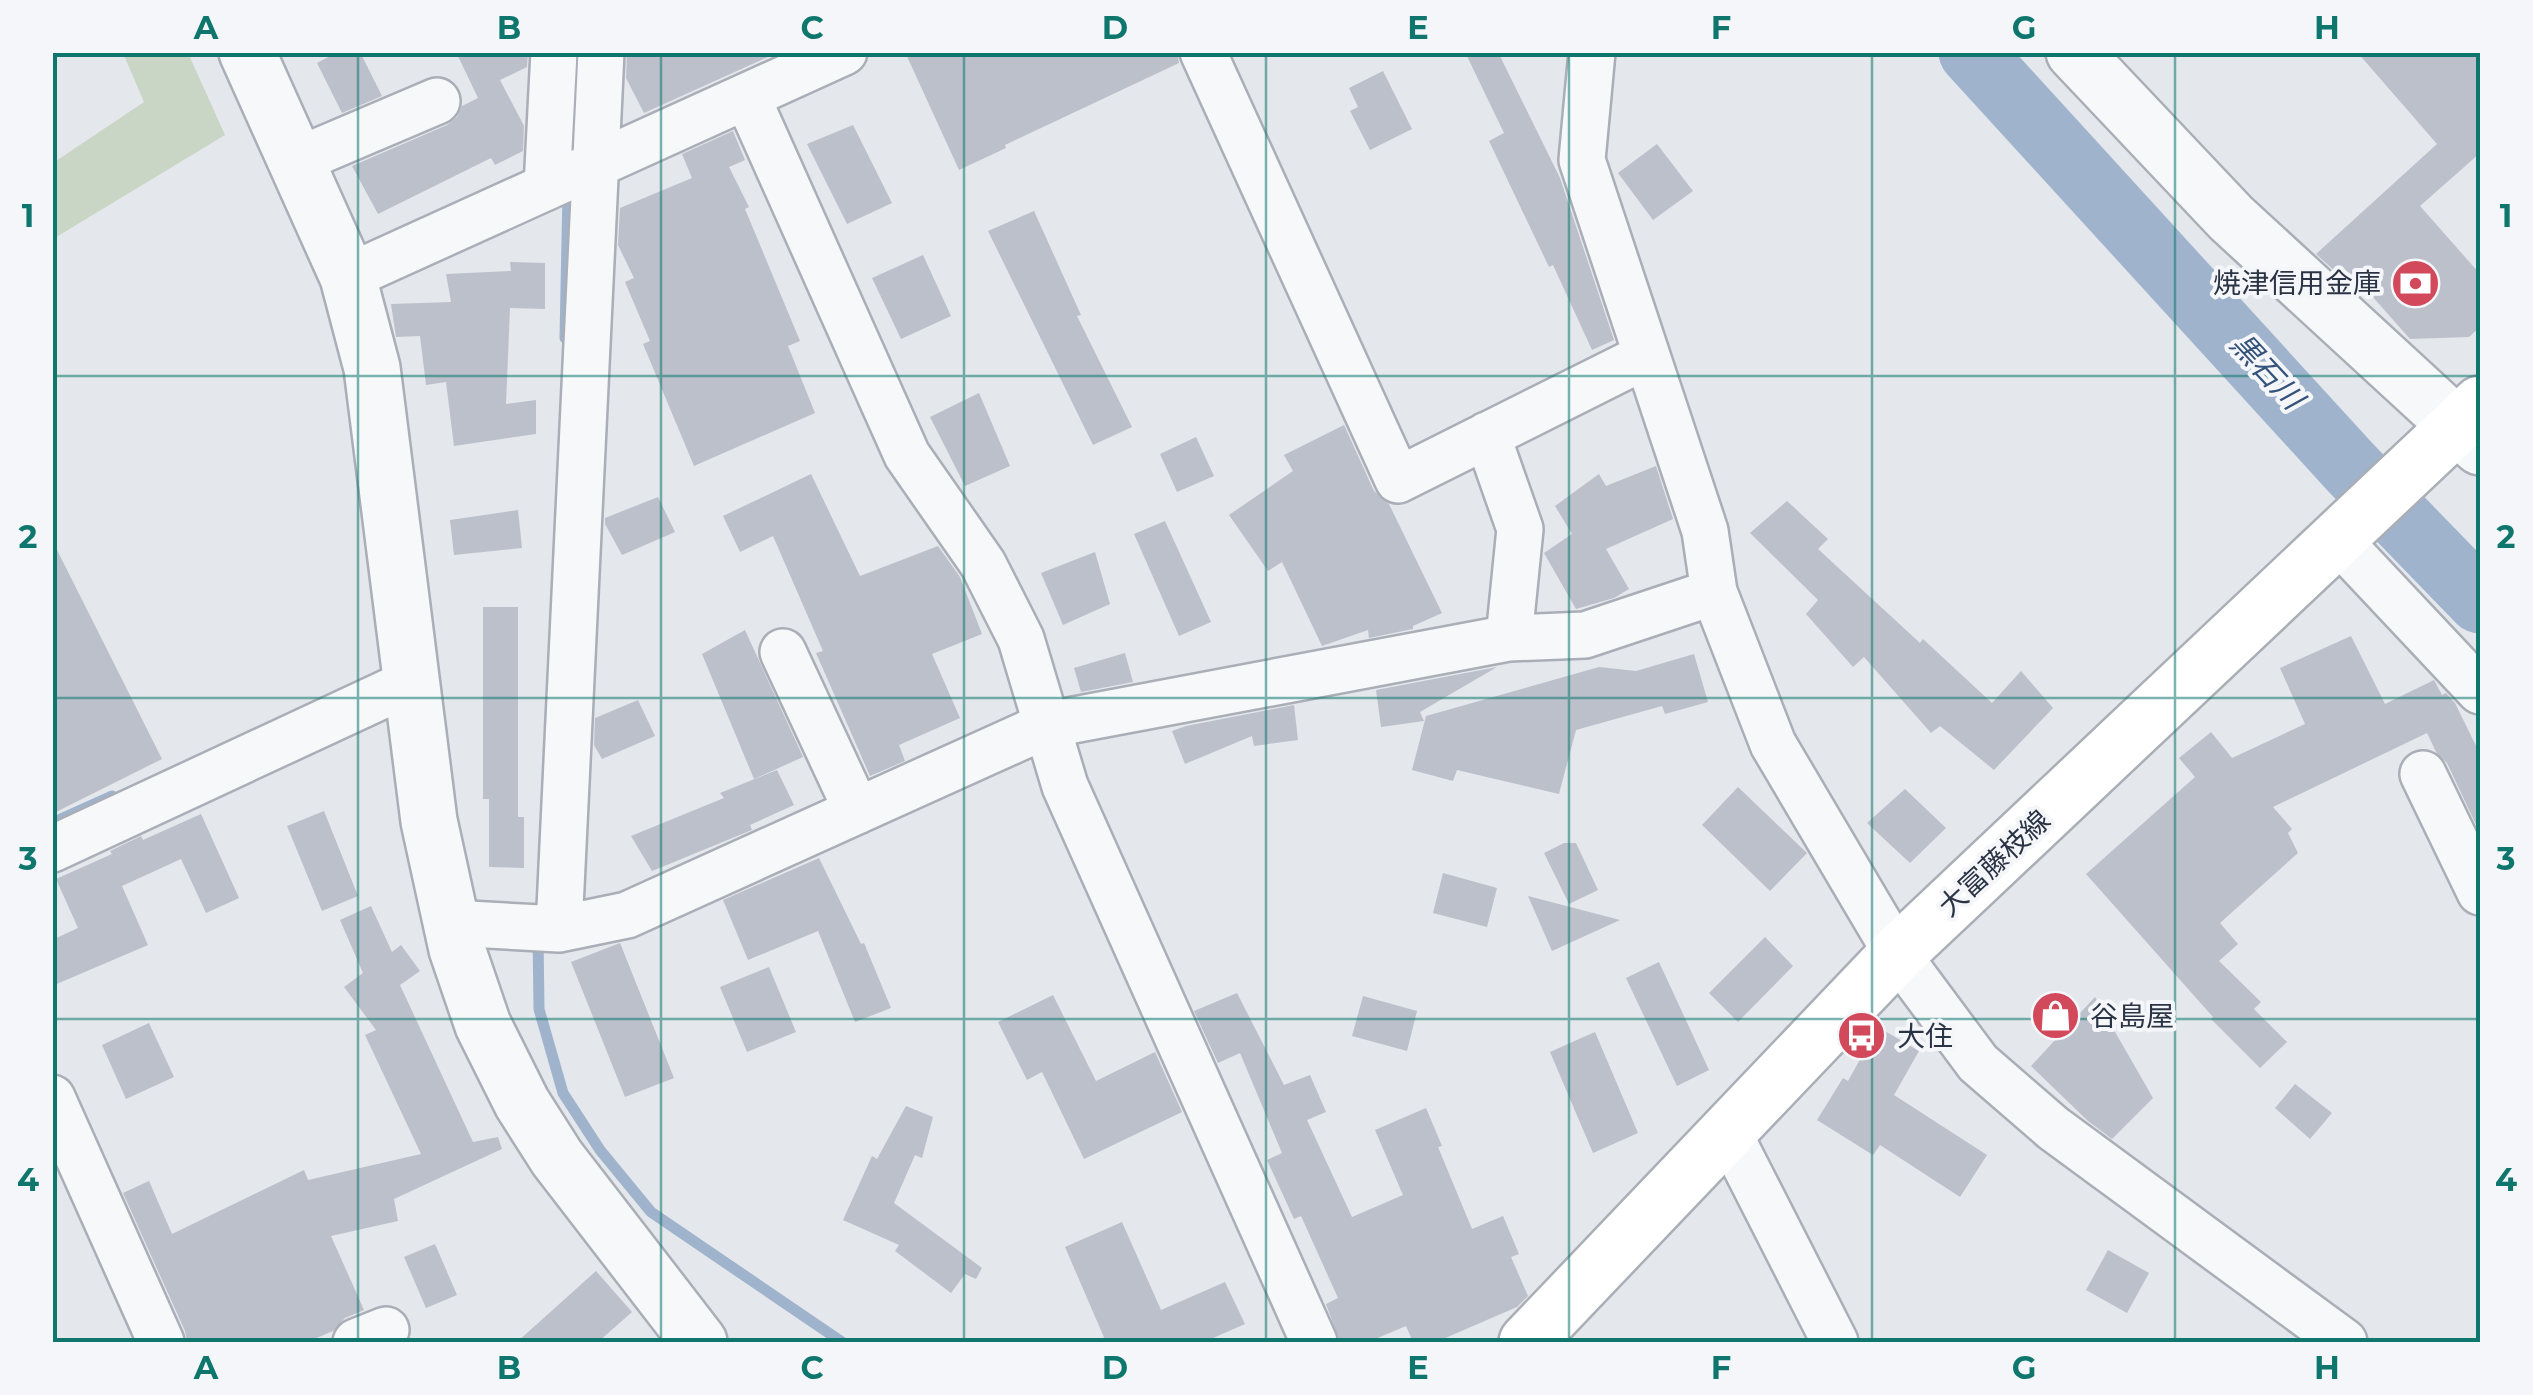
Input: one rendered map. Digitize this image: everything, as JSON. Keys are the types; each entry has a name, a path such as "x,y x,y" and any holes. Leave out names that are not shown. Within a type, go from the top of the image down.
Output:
{"main road":[{"name":"大富藤枝線","path":"1527,1342 1897,954 2344,535 2461,434"}],"street":[{"path":"247,52 348,277 372,368 428,821 451,923 483,1025 522,1103 601,1219 699,1342"},
{"path":"554,52 573,176"},
{"path":"546,928 573,176 601,52"},
{"path":"348,277 844,52"},
{"path":"1202,52 1398,480 1646,356"},
{"path":"1592,52 1582,160 1705,531 1714,592 1773,744 1897,954 1978,1063 2053,1128 2344,1342"},
{"path":"2074,52 2232,218 2461,434"},
{"path":"746,97 907,455 983,564 1021,638 1065,786 1314,1342"},
{"path":"296,161 437,101"},
{"path":"1487,436 1520,529 1509,638"},
{"path":"2344,535 2480,691"},
{"path":"451,923 546,928 627,915 1048,725 1509,638 1585,635 1714,592"},
{"path":"783,652 857,811"},
{"path":"52,850 411,682"},
{"path":"2422,774 2480,892"},
{"path":"56,1114 161,1342"},
{"path":"1728,1132 1835,1342"}],"green space":[{"path":"123,53 188,53 225,135 53,239 53,163 144,102"}],"building":[{"path":"338,52 360,52 382,96 342,113 317,63"},
{"path":"456,52 528,52 527,67 500,80 524,126 523,151 495,165 491,158 378,214 352,166 447,125 462,106 478,98"},
{"path":"627,52 779,52 644,113 626,78"},
{"path":"905,52 1177,52 1179,63 959,170"},
{"path":"1465,52 1498,52 1560,178 1614,340 1592,350 1553,265 1549,267 1489,141 1504,133"},
{"path":"2357,52 2480,52 2480,153 2420,206 2480,274 2480,327 2469,337 2410,339 2364,287 2358,292 2316,254 2437,144"},
{"path":"1383,71 1412,129 1370,150 1350,111 1358,107 1349,88"},
{"path":"853,125 892,203 847,224 807,144"},
{"path":"733,131 745,160 729,167 749,207 745,209 800,341 788,346 815,413 694,466 643,344 650,341 625,282 634,278 618,245 620,208 692,178 682,154"},
{"path":"1657,144 1693,191 1653,220 1618,173"},
{"path":"1034,211 1081,315 1077,316 1132,427 1093,445 988,231"},
{"path":"923,255 951,316 901,339 872,278"},
{"path":"510,262 545,263 545,309 510,308 506,404 536,400 536,434 454,446 446,382 426,385 420,336 396,337 391,304 451,302 446,274 511,271"},
{"path":"979,393 1010,466 965,486 930,417"},
{"path":"1344,425 1374,491 1389,504 1442,613 1413,629 1369,638 1368,630 1322,646 1282,562 1268,571 1229,515 1293,471 1284,455"},
{"path":"1196,437 1214,476 1177,492 1160,454"},
{"path":"1656,466 1673,519 1606,549 1629,589 1614,598 1576,609 1544,553 1572,534 1555,506 1599,474 1606,486"},
{"path":"811,474 860,576 938,546 960,577 982,634 932,654 960,718 899,745 905,761 870,776 816,653 823,651 773,536 740,552 723,516"},
{"path":"658,497 675,532 622,555 605,518"},
{"path":"1787,501 1828,539 1818,549 1992,703 2021,671 2053,708 1994,770 1940,726 1931,733 1864,657 1853,667 1806,614 1818,600 1750,533"},
{"path":"518,510 522,548 454,555 450,520"},
{"path":"1165,521 1211,622 1179,636 1134,534"},
{"path":"52,540 162,759 52,814"},
{"path":"1095,552 1110,604 1063,625 1041,573"},
{"path":"483,607 518,607 518,817 524,817 524,868 489,867 489,799 483,799"},
{"path":"745,630 803,757 754,779 702,654"},
{"path":"2351,636 2385,704 2434,680 2442,695 2446,693 2455,703 2480,754 2480,833 2447,763 2436,752 2427,733 2273,807 2292,829 2288,833 2298,853 2220,923 2238,944 2219,961 2261,1002 2254,1009 2287,1042 2260,1068 2211,1019 2086,874 2195,777 2179,758 2211,732 2232,758 2305,724 2280,668"},
{"path":"1125,653 1133,682 1081,692 1074,668"},
{"path":"1694,654 1708,702 1665,714 1662,706 1576,730 1559,794 1457,770 1453,781 1412,770 1426,716 1599,667 1636,671"},
{"path":"1497,667 1420,712 1424,721 1381,727 1376,690"},
{"path":"638,700 655,736 602,759 594,745 595,718"},
{"path":"1294,705 1298,740 1254,746 1252,736 1185,764 1172,731 1186,726"},
{"path":"777,770 794,805 750,825 752,830 652,871 631,836 724,798 720,793"},
{"path":"1738,787 1807,853 1770,891 1702,825"},
{"path":"1905,789 1946,828 1910,863 1867,823"},
{"path":"324,811 358,896 322,911 287,826"},
{"path":"201,814 239,898 206,913 181,859 122,886 148,945 52,986 52,940 78,928 56,879 141,836 143,840"},
{"path":"1564,843 1576,843 1598,890 1569,904 1544,853"},
{"path":"819,858 861,944 864,943 891,1008 855,1022 818,931 748,960 723,900"},
{"path":"1443,873 1497,888 1487,927 1433,913"},
{"path":"1528,896 1620,920 1552,951"},
{"path":"371,906 392,952 401,945 420,971 400,985 473,1142 498,1137 502,1149 394,1199 398,1221 331,1236 364,1310 345,1318 333,1331 307,1342 187,1342 123,1193 149,1181 172,1234 304,1170 308,1180 421,1154 365,1035 376,1030 344,987 363,973 340,920"},
{"path":"1765,937 1793,966 1738,1022 1709,993"},
{"path":"620,943 674,1078 625,1097 571,962"},
{"path":"1659,962 1709,1070 1677,1086 1626,978"},
{"path":"769,967 796,1032 747,1052 720,987"},
{"path":"1237,993 1284,1085 1310,1075 1326,1112 1307,1120 1352,1217 1403,1195 1375,1130 1426,1108 1472,1229 1503,1216 1519,1254 1511,1257 1528,1296 1517,1307 1436,1342 1413,1342 1406,1326 1368,1342 1340,1342 1326,1304 1338,1298 1301,1216 1294,1219 1267,1160 1282,1153 1240,1053 1218,1063 1194,1011"},
{"path":"1053,995 1096,1081 1155,1052 1182,1112 1084,1159 1042,1072 1027,1080 998,1022"},
{"path":"1363,996 1417,1011 1407,1051 1352,1036"},
{"path":"2095,997 2153,1098 2112,1139 2031,1066"},
{"path":"149,1023 174,1077 126,1099 102,1045"},
{"path":"1878,1027 1919,1051 1894,1095 1987,1155 1960,1197 1880,1145 1873,1155 1817,1120 1843,1078 1848,1081"},
{"path":"1595,1032 1638,1133 1593,1153 1550,1052"},
{"path":"2295,1084 2332,1113 2310,1139 2275,1108"},
{"path":"906,1106 933,1117 922,1158 915,1155 894,1203 982,1268 976,1279 965,1274 951,1293 895,1251 899,1245 843,1220 872,1156 877,1159"},
{"path":"1122,1222 1161,1310 1225,1282 1245,1324 1204,1342 1106,1342 1065,1247"},
{"path":"435,1244 457,1295 426,1308 404,1257"},
{"path":"2108,1250 2149,1273 2127,1313 2086,1290"},
{"path":"596,1271 632,1312 598,1342 517,1342"}],"waterway":[{"name":"黒石川","path":"1971,52 2351,468 2480,601"},
{"path":"565,338 568,191"},
{"path":"52,823 112,796"},
{"path":"538,936 539,1009 563,1093 600,1150 651,1212 842,1342"}],"place":[{"name":"焼津信用金庫","path":"2416,283"},
{"name":"谷島屋","path":"2055,1016"},
{"name":"大住","path":"1862,1036"}]}
